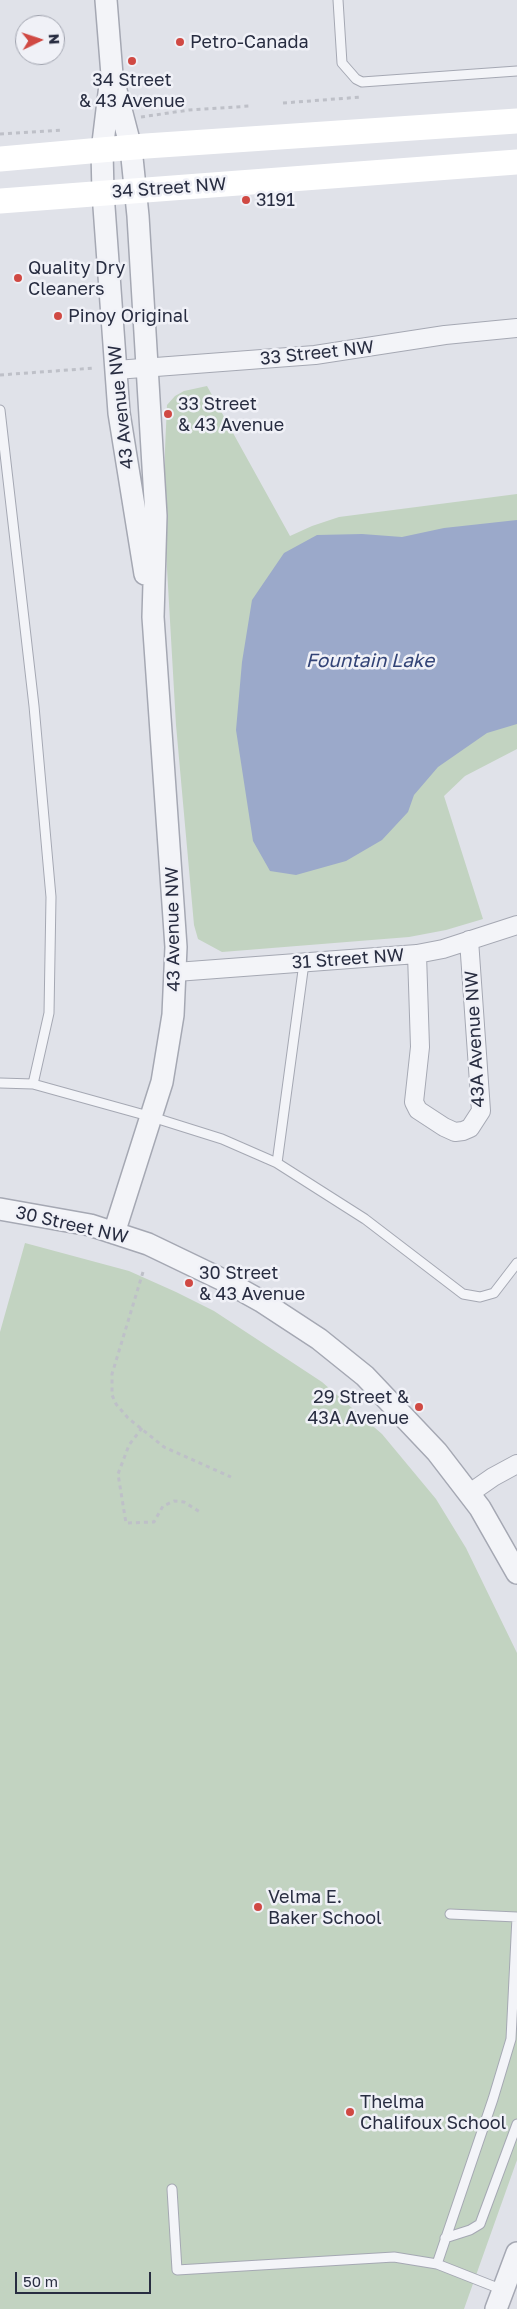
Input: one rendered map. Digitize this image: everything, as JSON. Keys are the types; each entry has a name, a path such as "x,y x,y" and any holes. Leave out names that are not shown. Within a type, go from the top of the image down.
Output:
{"main road":[{"path":"0,159 517,121"},
{"name":"34 Street NW","path":"0,201 517,162"}],"street":[{"name":"43 Avenue NW","path":"106,0 112,75 131,148 136,191 156,516 153,617"},
{"name":"43 Avenue NW","path":"112,75 102,151 103,193 119,413 153,617 176,920 176,972 169,1048 152,1117 114,1233"},
{"name":"33 Street NW","path":"116,370 315,355 445,335 517,328"},
{"name":"31 Street NW","path":"176,972 417,954 443,949 517,925"},
{"name":"43A Avenue NW","path":"417,954 420,1047 414,1102 418,1110 444,1127 455,1132 463,1131 470,1128 481,1111 470,940"},
{"name":"30 Street NW","path":"0,1209 42,1215 114,1233 174,1256 261,1301 341,1355 365,1376 414,1425 470,1493"},
{"path":"517,1464 493,1477 470,1493 517,1573"},
{"path":"499,2300 517,2253"}],"lane":[{"path":"338,0 342,63 356,79 362,82 517,71"},
{"path":"0,410 30,668 51,897 49,1013 33,1084"},
{"path":"277,1163 304,962"},
{"path":"0,1083 33,1084 152,1117 222,1139 277,1163 365,1218 463,1294 480,1297 494,1292 517,1263"},
{"path":"437,2264 493,2099 511,2039 516,1945 517,1918 450,1914"},
{"path":"445,2238 470,2230 480,2224 517,2124"},
{"path":"172,2189 177,2270 394,2257 437,2264 499,2300"}],"path":[{"path":"140,118 143,115 250,106"},
{"path":"0,134 67,130"},
{"path":"0,375 95,368"},
{"path":"143,1272 111,1381 112,1395 116,1404 164,1447 232,1477"},
{"path":"142,1428 129,1445 118,1474 126,1523 154,1522 163,1506 174,1501 184,1502 200,1512"}],"green space":[{"path":"207,386 290,536 339,517 517,494 517,749 465,776 444,796 483,919 446,930 409,937 222,952 198,939 194,925 176,725 165,534 165,449 167,405 175,396 184,391"},
{"name":"Velma E. Baker School","path":"25,1243 129,1271 176,1292 214,1311 322,1382 382,1434 436,1499 466,1548 517,1653 517,2160 464,2309 0,2309 0,1332"}],"water":[{"name":"Fountain Lake","path":"517,520 517,724 487,733 438,767 414,795 408,812 382,840 346,861 296,875 270,871 253,841 236,730 242,662 252,600 284,553 317,535 362,534 402,537 444,528"}],"place":[{"name":"Petro-Canada","path":"180,42"},
{"name":"34 Street & 43 Avenue","path":"132,61"},
{"name":"3191","path":"246,200"},
{"name":"Quality Dry Cleaners","path":"18,278"},
{"name":"Pinoy Original","path":"58,316"},
{"name":"33 Street & 43 Avenue","path":"168,414"},
{"name":"30 Street & 43 Avenue","path":"189,1283"},
{"name":"29 Street & 43A Avenue","path":"419,1407"},
{"name":"Velma E. Baker School","path":"258,1907"},
{"name":"Thelma Chalifoux School","path":"350,2112"}]}
